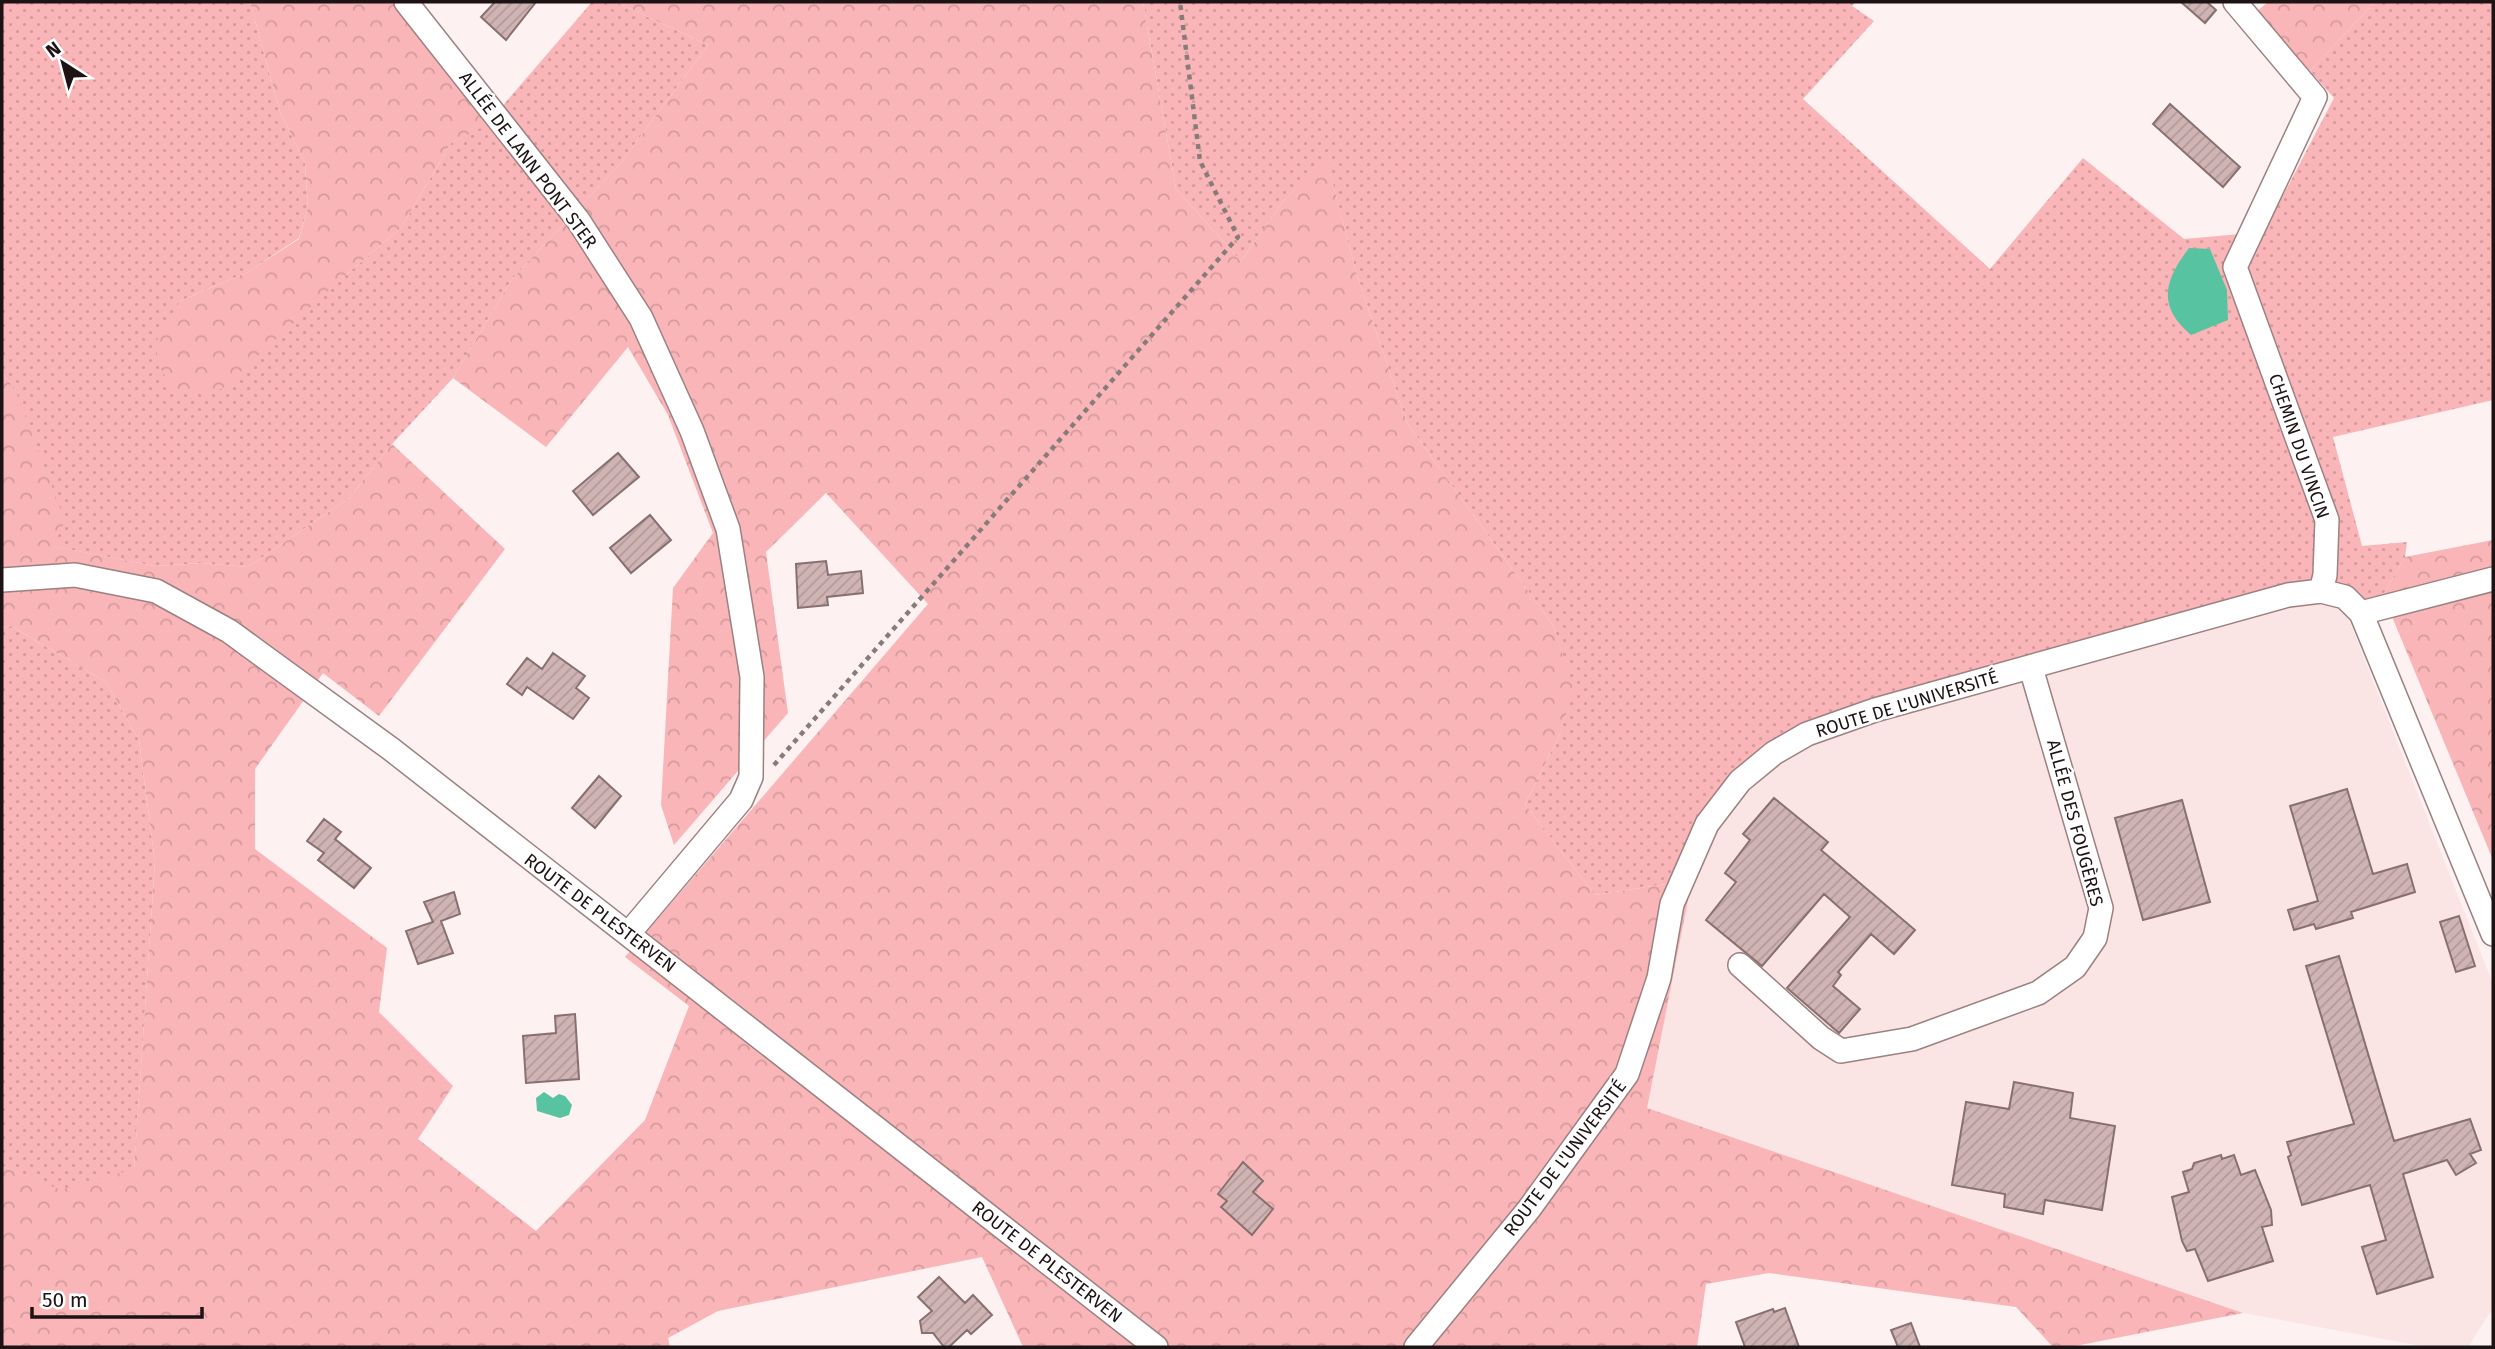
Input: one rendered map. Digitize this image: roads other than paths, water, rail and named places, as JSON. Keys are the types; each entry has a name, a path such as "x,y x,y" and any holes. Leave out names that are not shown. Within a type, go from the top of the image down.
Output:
{"street":[{"name":"ALLÉE DE LANN PONT STER","path":"406,2 578,220 641,318 692,431 727,529 752,677 751,777 741,800 629,933"},
{"name":"CHEMIN DU VINCIN","path":"2235,2 2315,97 2235,267 2327,520 2325,575 2321,590"},
{"name":"ROUTE DE PLESTERVEN","path":"2,580 75,575 156,591 229,631 391,748 530,860 629,933 1156,1347"},
{"path":"2361,613 2493,579"},
{"path":"2321,590 2345,597 2361,613 2493,934"},
{"name":"ROUTE DE L'UNIVERSITÉ","path":"1416,1347 1529,1209 1627,1074 1659,978 1672,904 1707,824 1740,781 1773,754 1807,734 1875,710 2288,595 2321,590"},
{"name":"ALLÉE DES FOUGÈRES","path":"1740,965 1821,1038 1841,1051 1912,1039 2038,993 2074,967 2095,938 2101,908 2031,668"}]}
